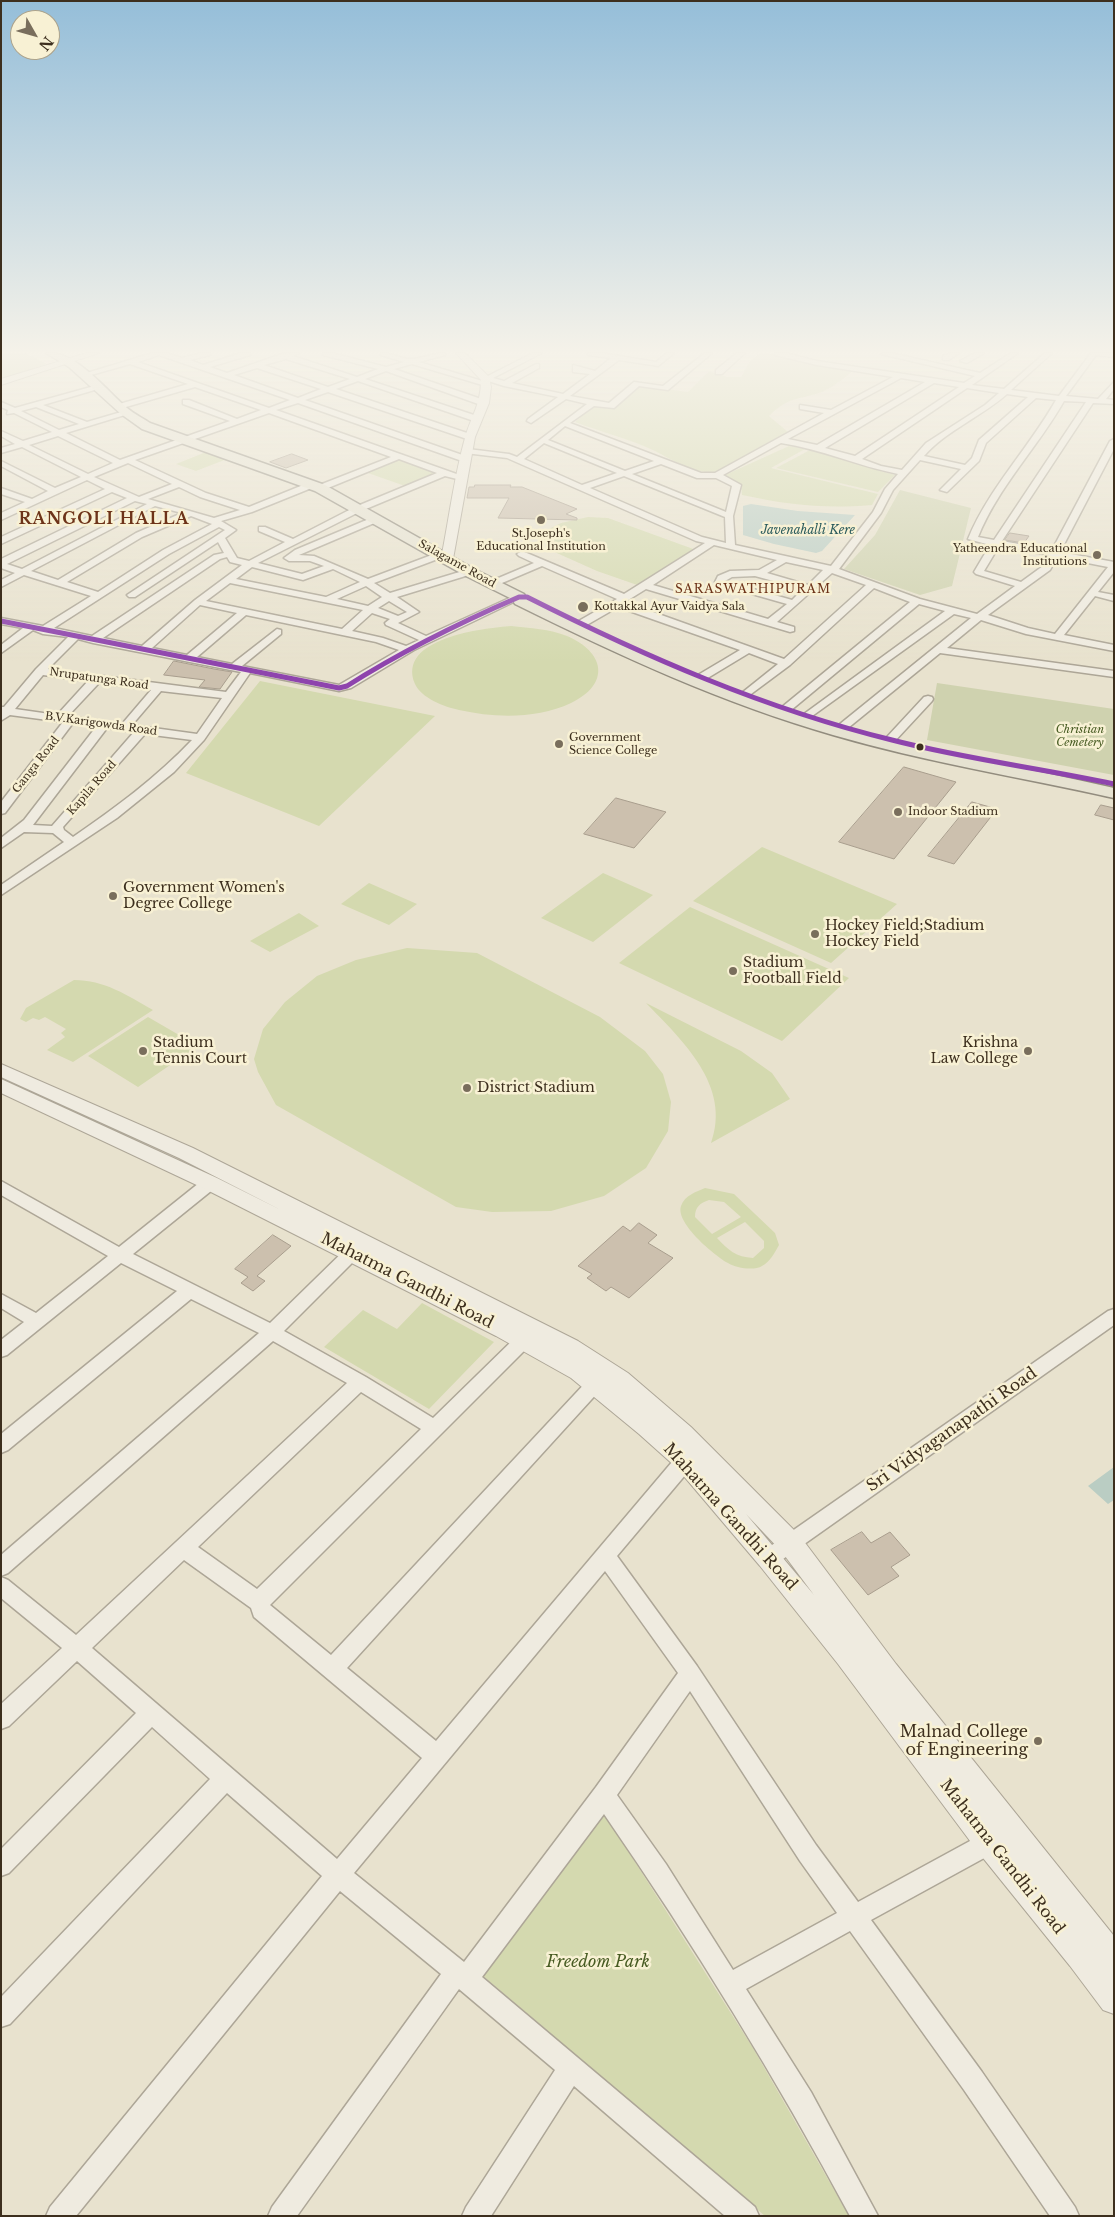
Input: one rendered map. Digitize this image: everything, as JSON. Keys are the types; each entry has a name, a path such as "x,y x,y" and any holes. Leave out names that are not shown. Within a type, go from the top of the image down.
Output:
{"main road":[{"name":"Salagame Road","path":"232,456 316,486 469,572 519,597 520,601 535,609 578,626 736,698 838,731 967,763 1114,793"},
{"path":"519,597 528,597 578,626 702,677 808,716 890,740 1114,784"}],"street":[{"path":"48,456 112,489 137,499 190,513 232,530 132,595"},
{"path":"106,456 119,463"},
{"path":"1,517 55,491 137,456"},
{"path":"328,600 366,583 443,557 467,456"},
{"path":"510,456 699,539 832,569 917,601 1026,631 1114,648"},
{"path":"518,460 522,456"},
{"path":"582,456 729,516"},
{"path":"647,456 700,476 717,475 750,456"},
{"path":"846,456 880,468 903,473"},
{"path":"856,459 860,456"},
{"path":"944,490 977,456"},
{"path":"1023,456 981,519 973,538 1114,565 1109,578 1092,593 1058,637"},
{"path":"1024,586 979,572 996,542 1053,456"},
{"path":"844,726 980,617 1047,568 1105,456"},
{"path":"43,630 216,522 249,510 398,457 462,479"},
{"path":"769,622 794,603 832,569 877,513 889,488 919,457 967,468"},
{"path":"128,460 203,495 249,510"},
{"path":"582,488 661,462"},
{"path":"1,463 55,491"},
{"path":"144,649 198,602 250,564 358,509 444,473"},
{"path":"717,475 737,485 729,516 731,546"},
{"path":"1,564 137,499 180,484"},
{"path":"1,541 112,489"},
{"path":"1,491 34,502"},
{"path":"1,584 156,503"},
{"path":"59,583 139,535 190,513"},
{"path":"289,558 376,519"},
{"path":"262,529 292,542"},
{"path":"220,537 233,560 303,577 333,566"},
{"path":"578,626 647,586 713,542"},
{"path":"93,640 217,557 230,554"},
{"path":"522,554 620,601 786,663"},
{"path":"268,555 289,558 311,558 356,576 414,612 390,623 424,639"},
{"path":"758,574 786,559"},
{"path":"492,584 541,563"},
{"path":"1,564 99,595"},
{"path":"344,632 370,609 390,596 469,572"},
{"path":"794,603 725,585 720,582 721,578 730,574 758,574 810,588"},
{"path":"229,580 370,609 398,619"},
{"path":"747,694 786,663 873,584"},
{"path":"647,586 790,628"},
{"path":"1092,593 1114,598"},
{"path":"1,621 339,688 347,686 424,639 519,597"},
{"path":"786,709 917,601"},
{"path":"198,602 244,613 344,632 379,640 405,649"},
{"path":"495,607 535,609"},
{"path":"808,716 953,610"},
{"path":"189,658 244,613"},
{"path":"1,650 30,628"},
{"path":"234,667 277,632"},
{"path":"3,713 40,671 75,636"},
{"path":"702,677 748,650"},
{"path":"940,650 1114,674"},
{"path":"1,891 113,815 170,770 200,738 247,670"},
{"name":"Nrupatunga Road","path":"40,671 230,696"},
{"name":"Ganga Road","path":"1,810 96,678"},
{"path":"125,727 158,688"},
{"path":"890,740 928,699"},
{"name":"B.V.Karigowda Road","path":"3,713 66,719 200,738"},
{"path":"1,844 24,828 104,724"},
{"name":"Kapila Road","path":"57,830 142,730"},
{"path":"24,828 57,830 73,843"},
{"name":"Mahatma Gandhi Road","path":"1,1070 358,1248 570,1347 620,1379 691,1454 791,1544 887,1673 1018,1842 1114,1960"},
{"name":"Mahatma Gandhi Road","path":"1,1085 143,1142 210,1183 358,1248 579,1372 691,1454 770,1558 848,1655 989,1843 1081,1955 1114,1999"},
{"path":"1,1350 210,1183"},
{"path":"1,1187 87,1238 272,1332 360,1382 429,1425 432,1430"},
{"path":"1,1567 272,1332 358,1248"},
{"path":"1,1445 190,1290"},
{"path":"1,1300 37,1322"},
{"name":"Sri Vidyaganapathi Road","path":"770,1558 1114,1316"},
{"path":"437,1756 261,1610 260,1603 263,1597 523,1340"},
{"path":"1,1719 360,1382"},
{"path":"332,1669 595,1384"},
{"path":"59,2216 338,1875 691,1454"},
{"path":"184,1548 260,1603"},
{"path":"606,1557 690,1673 808,1853 973,2081 1066,2216"},
{"path":"1,1586 78,1648 151,1714 227,1777 338,1875 461,1975 746,2216"},
{"path":"281,2216 461,1975 604,1795 690,1673"},
{"path":"1,1865 151,1714"},
{"path":"1,2015 227,1777"},
{"path":"604,1795 658,1872 802,2102 865,2216"},
{"path":"728,1985 989,1843"},
{"path":"475,2216 571,2068"}],"green space":[{"path":"195,456 219,456 227,459 196,471 176,464"},
{"path":"666,456 744,456 715,473 691,469"},
{"path":"766,456 792,456 771,468 878,494 872,505 838,507 807,505 742,495 741,485 725,475"},
{"path":"798,456 832,456 895,475 878,492 776,468"},
{"path":"398,459 438,473 405,486 365,472"},
{"path":"900,490 971,508 952,586 920,595 844,569 875,535"},
{"path":"588,517 608,518 696,550 640,586 597,571 550,550 541,533 561,523"},
{"path":"511,626 554,632 580,643 596,659 598,668 597,678 593,687 571,703 558,708 516,716 487,715 453,709 428,698 418,689 415,684 413,668 418,656 430,646 446,638 464,633"},
{"path":"260,681 435,716 319,826 186,773"},
{"name":"Christian Cemetery","path":"937,683 1114,709 1114,775 927,740"},
{"name":"Hockey Field;Stadium Hockey Field","path":"762,847 897,904 831,963 693,901"},
{"path":"603,873 653,895 593,942 541,918"},
{"path":"369,883 417,904 389,925 341,904"},
{"name":"Stadium Football Field","path":"690,907 849,978 782,1041 619,963"},
{"path":"299,913 319,926 270,952 250,941"},
{"name":"District Stadium","path":"407,948 477,953 600,1017 645,1051 663,1074 671,1102 668,1131 646,1168 604,1196 551,1211 492,1212 456,1207 276,1105 258,1072 254,1059 263,1029 285,1002 317,976 356,960"},
{"path":"74,980 105,986 153,1010 73,1062 47,1050 65,1037 61,1033 66,1029 45,1017 39,1020 33,1018 26,1022 20,1019 26,1008"},
{"path":"646,1003 741,1051 772,1073 790,1099 711,1143 716,1122 715,1102 709,1083 700,1065 688,1049"},
{"name":"Stadium Tennis Court","path":"148,1017 198,1046 138,1087 88,1056"},
{"path":"705,1188 734,1194 775,1233 779,1245 772,1257 762,1266 759,1268 745,1268 728,1263 706,1246 690,1230 681,1213 681,1206 688,1197","holes":["709,1200 724,1202 741,1217 712,1234 695,1217 699,1206","745,1222 764,1241 764,1248 753,1258 733,1252 717,1238"]},
{"path":"422,1303 494,1342 429,1409 324,1347 363,1310 397,1329"},
{"name":"Freedom Park","path":"604,1813 753,2048 849,2216 765,2216 482,1975"}],"water":[{"name":"Javenahalli Kere","path":"751,504 798,511 855,515 822,551 816,553 743,535 743,506"},
{"path":"1114,1467 1114,1500 1108,1504 1088,1486"}],"building":[{"path":"285,456 299,456 308,460 286,468 270,462"},
{"path":"475,485 511,485 510,487 522,487 577,509 566,514 577,518 577,520 498,518 509,498 467,498 469,487 474,487"},
{"path":"1010,533 1029,536 1024,543 1005,540"},
{"path":"174,661 232,672 220,689 199,687 205,680 164,675"},
{"name":"Indoor Stadium","path":"904,767 956,782 894,859 839,842"},
{"path":"616,798 666,812 634,848 584,834"},
{"path":"972,802 997,809 954,864 928,856"},
{"path":"1101,805 1114,808 1114,820 1095,815"},
{"path":"639,1223 657,1235 648,1243 673,1258 629,1298 611,1287 606,1291 587,1278 592,1274 578,1266 623,1226 630,1231"},
{"path":"273,1235 291,1246 257,1276 265,1281 253,1291 241,1283 248,1277 235,1269"},
{"path":"862,1532 871,1543 890,1532 910,1555 891,1567 899,1576 868,1595 831,1550"}],"transit line":[{"path":"1,621 339,688 347,686 410,648 452,627 519,597 527,597 615,640 705,679 843,727 918,747 1114,784"}],"place":[{"name":"St.Joseph's Educational Institution","path":"541,520"},
{"name":"Yatheendra Educational Institutions","path":"1097,555"},
{"name":"Kottakkal Ayur Vaidya Sala","path":"583,607"},
{"name":"Government Science College","path":"559,744"},
{"name":"Indoor Stadium","path":"898,812"},
{"name":"Government Women's Degree College","path":"113,896"},
{"name":"Hockey Field;Stadium Hockey Field","path":"815,934"},
{"name":"Stadium Football Field","path":"733,971"},
{"name":"Stadium Tennis Court","path":"143,1051"},
{"name":"Krishna Law College","path":"1028,1051"},
{"name":"District Stadium","path":"467,1088"},
{"name":"Malnad College of Engineering","path":"1038,1741"}],"district":[{"name":"RANGOLI HALLA","path":"104,519"},
{"name":"SARASWATHIPURAM","path":"753,590"}]}
